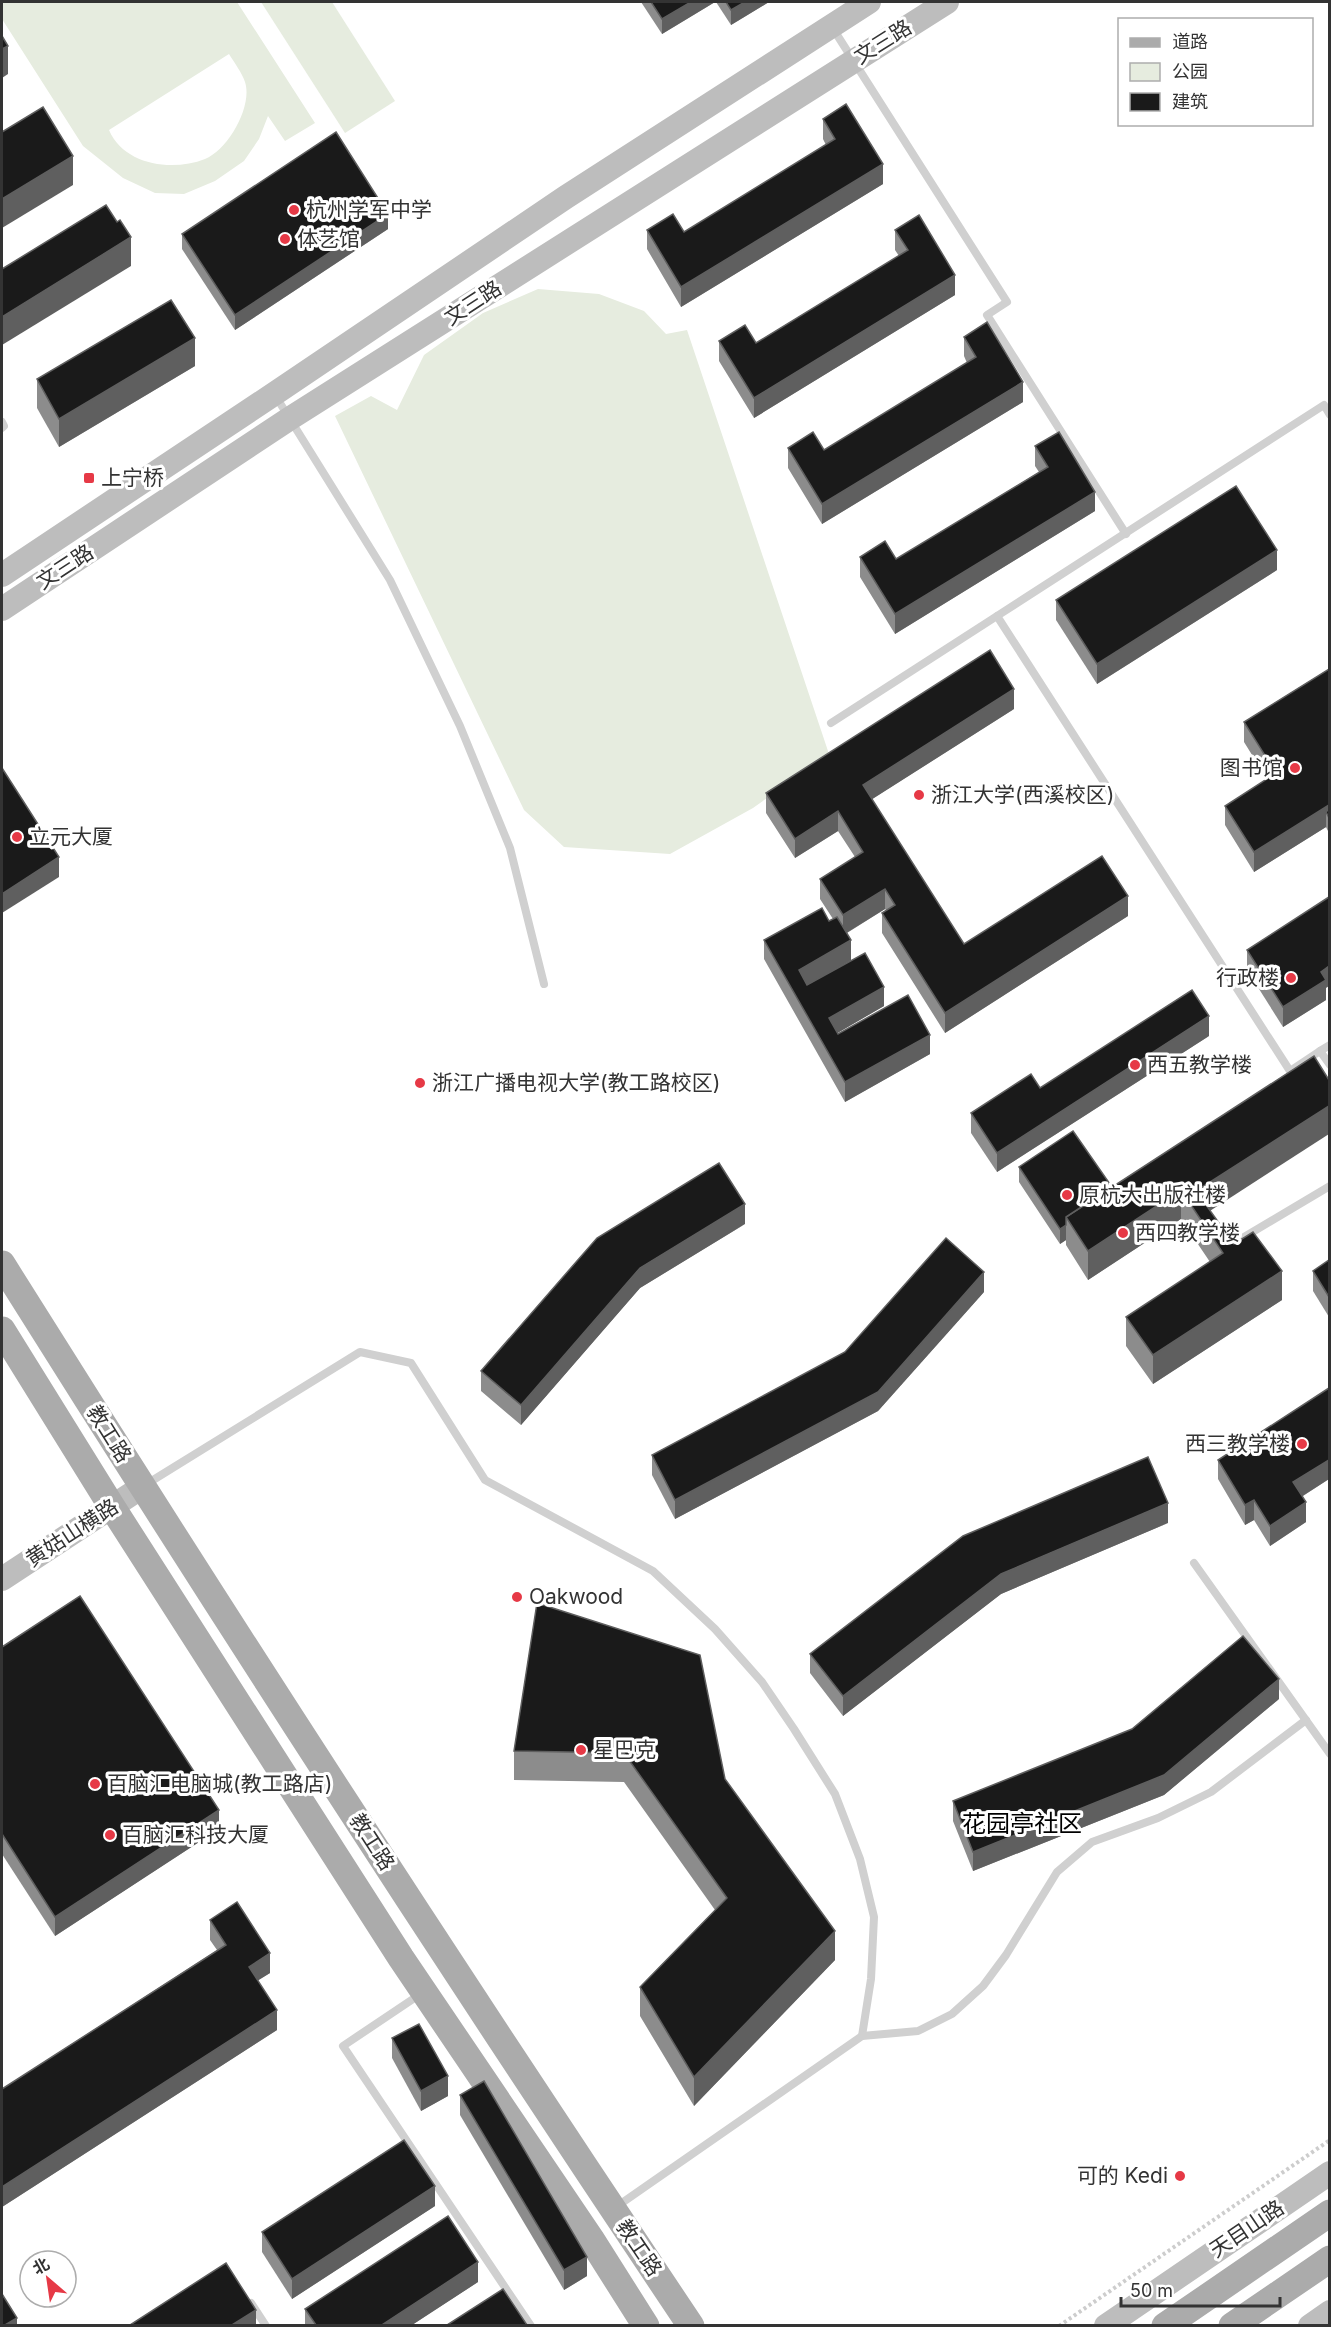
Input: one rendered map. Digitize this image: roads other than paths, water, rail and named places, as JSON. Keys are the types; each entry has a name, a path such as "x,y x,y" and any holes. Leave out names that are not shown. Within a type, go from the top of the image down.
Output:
{"main road":[{"name":"文三路","path":"2,575 566,197 869,2"},
{"name":"文三路","path":"2,609 289,419 947,2"},
{"name":"教工路","path":"2,1264 142,1487 691,2325"},
{"name":"教工路","path":"2,1330 112,1508 424,1992 591,2239 646,2325"},
{"name":"黄姑山横路","path":"2,1580 142,1487"},
{"name":"天目山路","path":"1106,2325 1329,2173"},
{"name":"天目山路","path":"1165,2325 1329,2213"},
{"path":"1232,2325 1329,2259"},
{"path":"1310,2325 1329,2312"}],"lane":[{"path":"831,26 1007,302 987,315 1126,534"},
{"path":"274,394 390,580 460,726 510,848 544,984"},
{"path":"831,723 1324,405 1329,415"},
{"path":"2,422 4,426 2,428"},
{"path":"997,616 1290,1071 1329,1044"},
{"path":"1320,1051 1329,1065"},
{"path":"1229,1246 1329,1185"},
{"path":"142,1487 360,1352 411,1363 485,1480 653,1571 715,1629 762,1682 794,1729 835,1794 860,1859 874,1917 871,1978 862,2036"},
{"path":"1194,1563 1329,1754"},
{"path":"613,2209 862,2036 918,2031 952,2014 983,1986 1006,1955 1057,1872 1092,1842 1158,1818 1211,1792 1306,1720"},
{"path":"424,1992 343,2046 531,2325"},
{"path":"498,2296 507,2290"},
{"path":"243,2292 266,2325"}],"place":[{"name":"杭州学军中学","path":"294,210"},
{"name":"体艺馆","path":"285,239"},
{"name":"上宁桥","path":"89,478"},
{"name":"图书馆","path":"1295,768"},
{"name":"浙江大学(西溪校区)","path":"919,795"},
{"name":"立元大厦","path":"17,837"},
{"name":"行政楼","path":"1291,978"},
{"name":"西五教学楼","path":"1135,1065"},
{"name":"浙江广播电视大学(教工路校区)","path":"420,1083"},
{"name":"原杭大出版社楼","path":"1067,1195"},
{"name":"西四教学楼","path":"1123,1233"},
{"name":"西三教学楼","path":"1302,1444"},
{"name":"Oakwood","path":"517,1597"},
{"name":"星巴克","path":"581,1750"},
{"name":"百脑汇电脑城(教工路店)","path":"95,1784"},
{"name":"百脑汇科技大厦","path":"110,1835"},
{"name":"可的 Kedi","path":"1180,2176"}],"district":[{"name":"花园亭社区","path":"1022,1824"}]}
